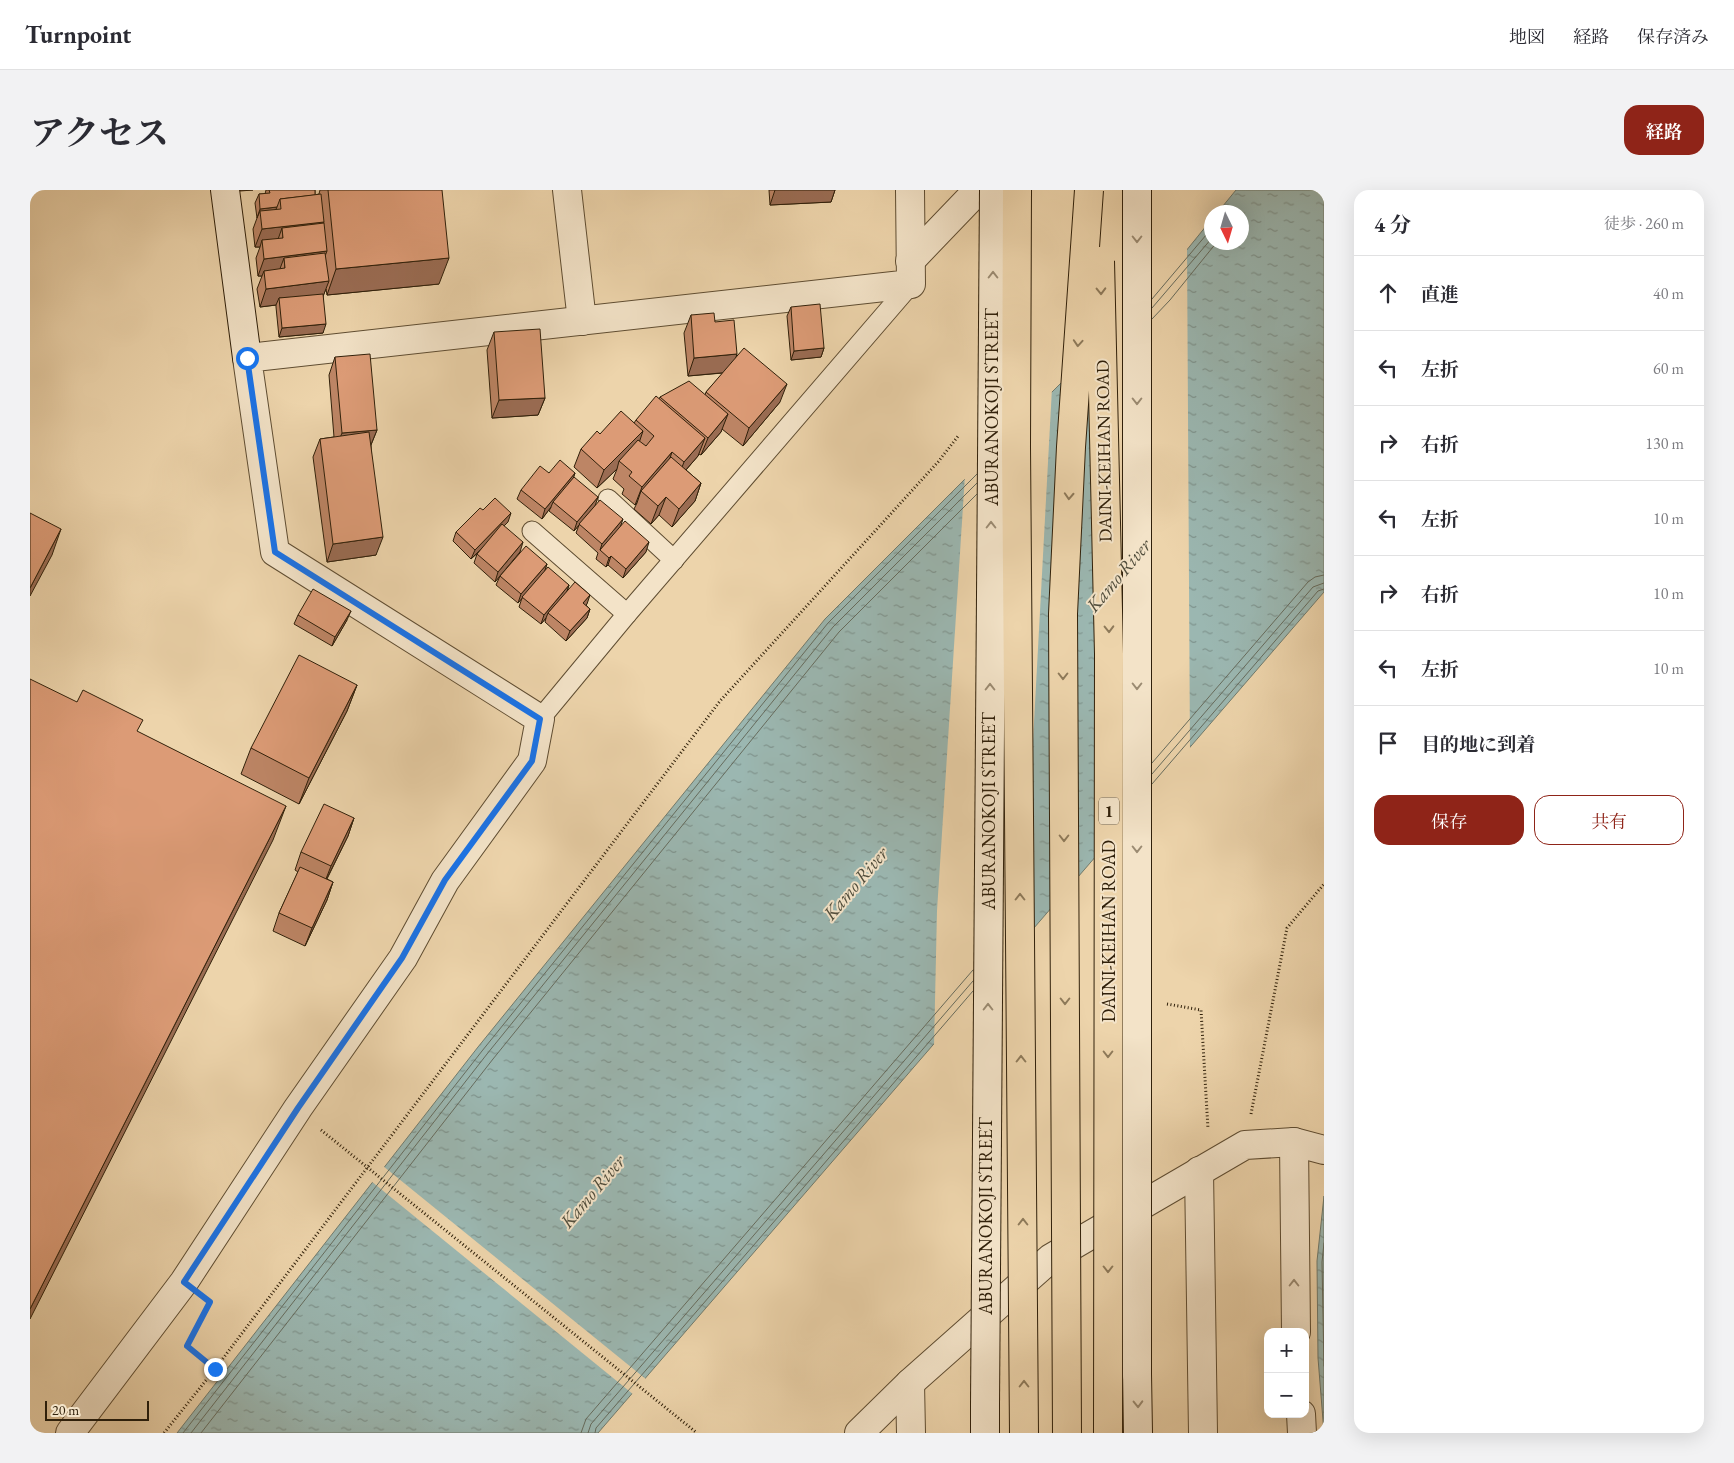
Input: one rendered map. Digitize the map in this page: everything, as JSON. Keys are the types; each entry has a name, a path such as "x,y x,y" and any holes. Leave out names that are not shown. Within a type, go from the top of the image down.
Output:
{"highway":[{"path":"1017,190 1016,447 1024,1433"},
{"path":"1067,1433 1063,614 1071,447 1089,190"},
{"name":"DAINI-KEIHAN ROAD","path":"1098,190 1109,654 1108,1433"}],"street":[{"path":"70,1433 184,1282 304,1100 402,958 445,880 532,761 540,719 275,552 225,190"},
{"path":"567,190 582,321"},
{"path":"910,190 910,272"},
{"path":"247,358 582,321 910,272 978,190"},
{"name":"ABURANOKOJI STREET","path":"985,1433 994,190"},
{"path":"1137,190 1138,1433"},
{"path":"1294,1142 1296,1328"},
{"path":"859,1433 910,1384 1051,1258 1245,1145 1294,1142 1324,1150"},
{"path":"1202,1433 1205,1168"},
{"path":"910,1384 911,1433"},
{"path":"1301,1418 1302,1433"}],"lane":[{"path":"540,719 674,560 910,272"},
{"path":"608,499 674,560"},
{"path":"532,531 627,614"}],"path":[{"path":"164,1433 215,1369 720,701 938,462 963,431"},
{"path":"1245,1145 1286,928 1324,884"},
{"path":"1137,998 1201,1010 1205,1168"},
{"path":"321,1130 697,1433"},
{"path":"184,1282 210,1302 187,1346 215,1369"}],"water":[{"name":"Kamo River","path":"1236,190 1324,190 1324,592 598,1433 177,1433 478,1047 825,619 1156,288 1204,229 1204,250 1249,250 1249,205 1224,205"},
{"path":"1324,1196 1324,1433 1318,1358 1317,1261"}],"pier":[{"path":"1187,246 1190,751 1114,839 1106,335 1154,286"},
{"path":"1052,388 1022,946 934,1047 937,911 965,475"},
{"path":"383,1166 647,1380 634,1395 371,1181"}],"building":[{"path":"269,190 315,190 315,195 280,199 277,207 260,209 259,194 270,193"},
{"path":"328,190 442,190 449,258 336,269"},
{"path":"321,194 324,222 262,229 260,211 281,209 280,199"},
{"path":"324,223 327,251 264,259 262,240 283,238 282,228"},
{"path":"325,253 329,281 266,289 264,271 285,268 284,258"},
{"path":"323,294 326,324 282,328 279,298"},
{"path":"820,304 824,348 794,351 791,307"},
{"path":"714,313 715,322 734,320 737,354 694,358 691,315"},
{"path":"540,329 545,398 499,400 494,332"},
{"path":"744,348 787,384 749,428 706,392"},
{"path":"370,354 377,430 342,433 335,357"},
{"path":"689,381 728,414 708,438 660,397"},
{"path":"656,396 705,438 684,462 672,452 642,487 629,476 632,472 619,461 638,440 646,446 654,436 636,420"},
{"path":"621,411 643,431 604,470 581,449 597,431 600,434"},
{"path":"369,432 383,537 333,544 320,439"},
{"path":"671,457 701,483 679,509 666,497 658,506 641,491"},
{"path":"560,460 575,473 545,509 521,490 540,466 549,473"},
{"path":"574,477 598,497 577,522 553,502"},
{"path":"495,498 511,513 475,550 456,532 480,508 483,510"},
{"path":"600,500 623,519 602,544 579,524"},
{"path":"30,513 61,529 30,588"},
{"path":"625,521 649,542 626,569 611,556 609,558 600,550"},
{"path":"502,524 523,542 498,572 477,554"},
{"path":"526,546 547,564 521,594 500,576"},
{"path":"548,567 569,585 544,615 522,597"},
{"path":"575,582 590,595 583,603 590,609 570,631 548,613"},
{"path":"313,589 351,611 335,637 298,615"},
{"path":"299,655 357,685 309,778 251,748"},
{"path":"30,679 77,702 83,690 143,720 137,731 286,806 30,1309"},
{"path":"324,804 354,818 331,866 301,852"},
{"path":"300,867 333,882 312,928 279,913"}],"route":[{"path":"215,1369 187,1346 210,1302 184,1282 298,1108 402,958 445,880 532,761 540,719 275,552 247,358"}]}
